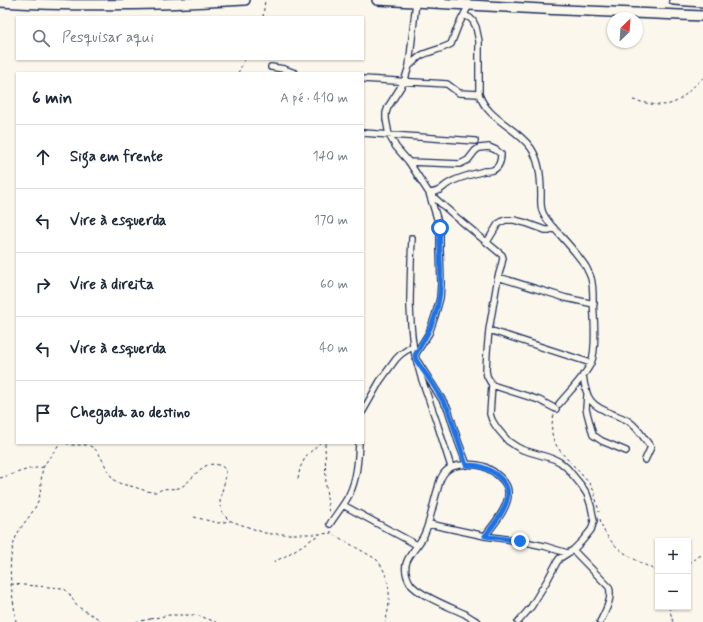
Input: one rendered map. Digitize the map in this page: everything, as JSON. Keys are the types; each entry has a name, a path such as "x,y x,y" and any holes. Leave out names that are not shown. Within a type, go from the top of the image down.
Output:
{"highway":[{"path":"0,2 131,5 245,0"},
{"path":"377,0 703,16"},
{"path":"674,0 703,2"}],"street":[{"path":"416,2 409,66 404,82 388,107 386,113 389,136 409,162 429,193 440,228 440,298 429,333 416,357"},
{"path":"409,66 418,58 451,44 469,5"},
{"path":"464,15 470,18 476,27 479,41 479,94 483,103 488,110 520,136 534,153 540,172 541,208 545,217 587,269 591,277 594,304 594,344 591,363 558,407 492,385"},
{"path":"271,67 292,72"},
{"path":"364,80 447,84 459,93 479,94"},
{"path":"364,133 475,141"},
{"path":"409,162 460,164 468,160 479,148 489,147 501,154 501,161 493,170 450,182 437,192 429,193"},
{"path":"429,193 502,255 503,258 488,330 486,370 487,376 492,385 490,414 496,428 517,448 560,462 581,484 592,506 594,522 591,530 570,551 560,558 531,607 518,622"},
{"path":"487,242 498,224 505,220 520,221 545,230 554,228"},
{"path":"412,238 410,288 411,333 413,346 421,377 451,467"},
{"path":"498,277 566,298 594,304"},
{"path":"488,330 591,363"},
{"path":"364,409 396,359 413,346"},
{"path":"416,357 448,409 466,465"},
{"path":"583,375 585,390 590,400 602,410 632,423 651,447 645,460"},
{"path":"587,394 586,410 593,435 602,442 626,451"},
{"path":"330,524 354,485 359,444"},
{"path":"478,622 417,590 410,583 407,576 407,559 422,539 429,524 440,479 451,467 475,465 484,467 503,481 506,486 508,491 503,510 485,536"},
{"path":"343,505 417,545"},
{"path":"429,524 485,536 570,551 610,587 608,603 600,622"}],"path":[{"path":"263,16 265,0"},
{"path":"238,72 244,60"},
{"path":"633,100 658,105 671,104 678,101 703,78"},
{"path":"16,622 10,574 15,538 20,528 37,504 41,491 44,467 59,444"},
{"path":"68,444 71,446 84,444 93,447 116,481 148,492 180,488 208,464 219,465 226,470 226,476 219,501 222,513 226,519 265,533 272,534 331,533 376,559 381,564 386,574 389,608 385,622"},
{"path":"298,479 300,468 306,456 319,444"},
{"path":"325,444 326,488 331,533"},
{"path":"0,478 29,469 44,467"},
{"path":"194,517 218,523 231,521"},
{"path":"273,562 321,534"},
{"path":"691,561 703,554"},
{"path":"11,584 58,588 65,590 76,605 102,622"},
{"path":"670,610 673,622"},
{"path":"136,622 169,615 196,615 216,622"}],"route":[{"path":"440,228 440,298 429,333 415,355 416,360 446,404 466,465 475,465 490,470 503,481 508,491 503,510 485,536 520,541"}]}
